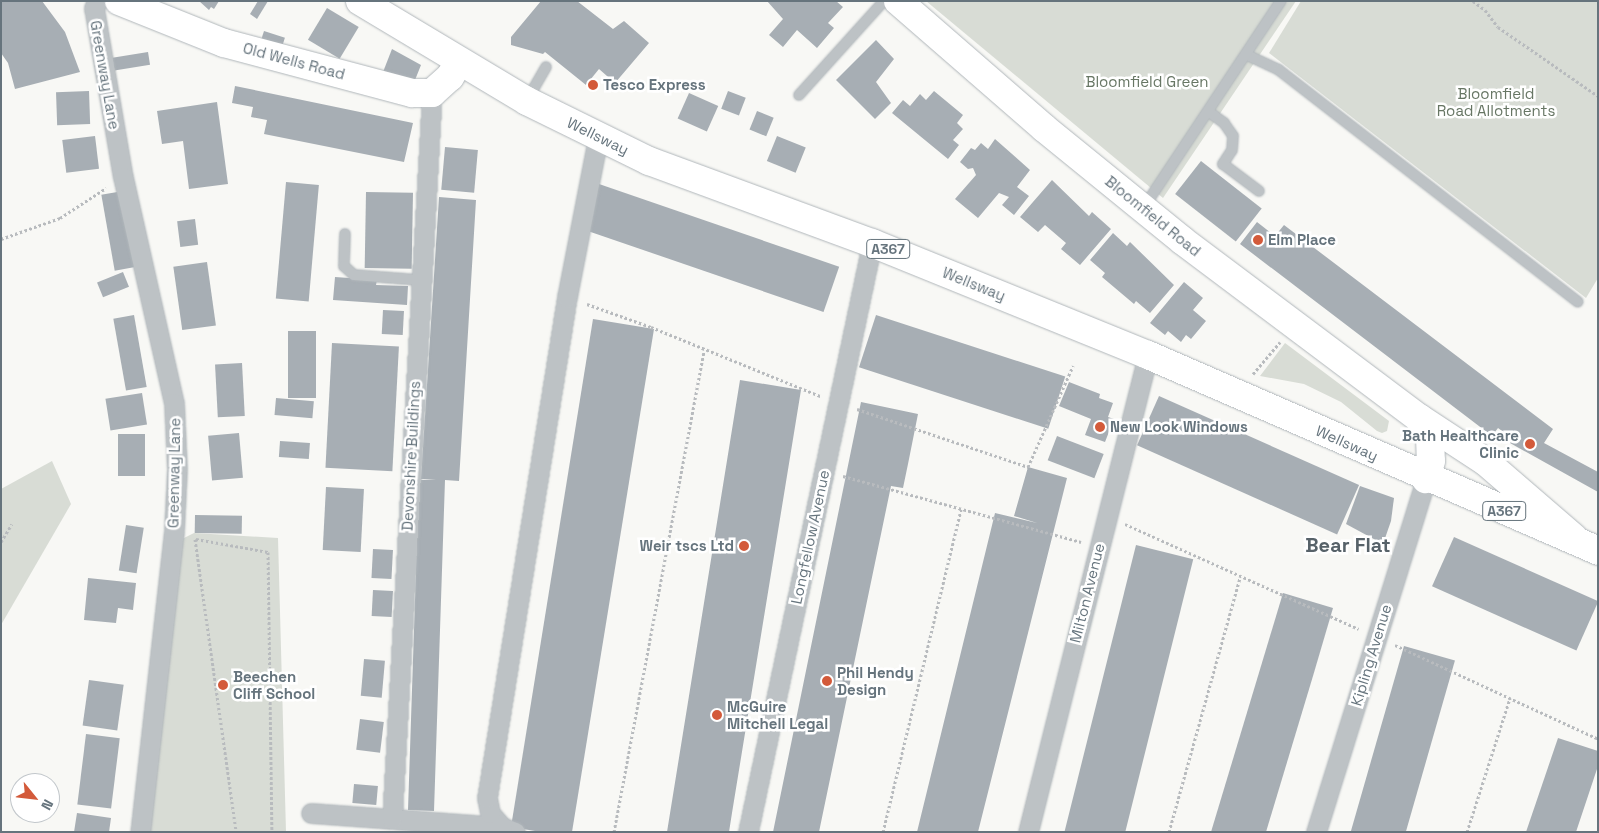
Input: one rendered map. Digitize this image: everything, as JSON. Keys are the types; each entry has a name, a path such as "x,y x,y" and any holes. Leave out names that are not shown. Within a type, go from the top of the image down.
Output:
{"main road":[{"name":"Old Wells Road","path":"119,1 224,42 412,93 432,93"},
{"name":"Wellsway","path":"360,1 527,101 649,161 872,243 1148,354 1426,479 1589,548"},
{"name":"Bloomfield Road","path":"898,1 1044,128 1294,325 1419,418 1486,462 1589,548"},
{"path":"432,93 446,81 460,62"},
{"name":"Bloomfield Road","path":"1419,418 1430,436 1432,450 1426,479"}],"street":[{"name":"Greenway Lane","path":"97,1 94,8 123,177 174,403 177,469 174,531 140,832"},
{"name":"Devonshire Buildings","path":"392,819 420,280 432,93"},
{"path":"508,829 490,813 488,798 567,297 598,137"},
{"name":"Longfellow Avenue","path":"748,832 872,243"},
{"name":"Milton Avenue","path":"1028,832 1148,354"},
{"name":"Kipling Avenue","path":"1316,832 1426,479"},
{"path":"311,813 372,826 392,819 508,829"}],"lane":[{"path":"799,95 884,1"},
{"path":"1144,207 1247,55 1281,1"},
{"path":"1247,55 1278,70 1578,302"},
{"path":"527,101 546,67"},
{"path":"1208,112 1224,123 1233,136 1232,150 1223,164 1259,191"},
{"path":"345,234 344,266 354,275 420,280"}],"path":[{"path":"1473,1 1485,10 1498,27 1584,89 1598,96"},
{"path":"1,239 60,218 123,177"},
{"path":"567,297 651,326 704,350 838,403 1028,467 1073,366"},
{"path":"1237,394 1294,325"},
{"path":"614,832 704,350"},
{"path":"824,470 1099,547"},
{"path":"883,832 961,509"},
{"path":"1106,516 1376,636 1598,739"},
{"path":"1,542 12,524"},
{"path":"174,531 196,540 268,552 272,832"},
{"path":"196,540 236,832"},
{"path":"1169,832 1240,577"},
{"path":"1467,832 1510,698"}],"green space":[{"name":"Bloomfield Green","path":"926,1 1296,1 1163,198"},
{"name":"Bloomfield Road Allotments","path":"1301,1 1598,1 1598,278 1586,298 1269,53"},
{"path":"1285,343 1389,421 1387,431 1382,433 1377,431 1341,402 1304,384 1260,376"},
{"path":"52,461 71,504 1,625 1,489"},
{"name":"Beechen Cliff School","path":"194,533 278,538 286,832 147,832 178,541"}],"building":[{"path":"1,1 42,1 65,32 80,72 15,89 8,63 1,53"},
{"path":"199,1 219,1 214,9 211,7 209,10"},
{"path":"258,1 268,1 257,19 250,14"},
{"path":"541,1 577,1 613,29 624,21 649,43 615,83 599,69 586,85 545,52 543,54 511,45 511,37"},
{"path":"767,1 836,1 843,7 828,23 834,28 817,48 797,30 783,47 769,35 783,19"},
{"path":"327,8 359,27 340,59 308,40"},
{"path":"264,31 285,38 281,49 260,42"},
{"path":"876,40 894,59 876,82 891,103 875,119 836,80"},
{"path":"392,49 421,65 415,80 383,72"},
{"path":"148,52 150,65 114,70 112,58"},
{"path":"235,86 413,123 404,162 264,134 267,120 251,117 253,107 232,103"},
{"path":"89,91 90,124 57,125 56,92"},
{"path":"728,91 746,98 739,116 721,109"},
{"path":"934,91 963,115 957,123 963,129 953,140 959,145 948,159 892,113 903,100 910,106 920,94 926,100"},
{"path":"689,93 718,106 707,132 678,119"},
{"path":"217,102 228,184 189,189 183,141 162,144 157,111"},
{"path":"757,111 774,118 766,136 750,130"},
{"path":"95,136 99,169 66,173 62,140"},
{"path":"777,136 806,148 796,173 767,161"},
{"path":"995,139 1030,170 1017,187 1029,196 1014,215 1002,205 1009,197 999,193 978,218 955,199 976,175 973,168 968,169 960,162 971,148 975,150 981,143 988,149"},
{"path":"445,147 478,150 474,193 441,190"},
{"path":"1201,161 1262,208 1236,242 1175,194"},
{"path":"1052,180 1089,216 1092,212 1111,229 1080,265 1061,249 1066,243 1045,225 1038,232 1020,217"},
{"path":"286,182 319,185 309,301 276,299"},
{"path":"599,184 839,267 824,312 583,229"},
{"path":"123,191 136,267 115,271 101,195"},
{"path":"366,192 413,193 412,269 365,268"},
{"path":"439,197 476,200 459,481 445,480 434,811 408,810 419,480 436,480 421,479"},
{"path":"195,219 198,245 180,247 177,221"},
{"path":"1257,222 1275,236 1284,225 1553,429 1544,443 1598,472 1598,492 1510,443 1513,439 1498,428 1492,436 1240,244"},
{"path":"1113,233 1127,246 1130,242 1174,285 1150,313 1136,301 1134,304 1102,277 1105,273 1090,260"},
{"path":"207,262 216,325 182,330 173,267"},
{"path":"123,272 129,287 103,297 97,282"},
{"path":"335,277 377,280 376,285 408,286 407,305 333,300"},
{"path":"1184,282 1203,298 1193,310 1206,321 1191,339 1186,335 1181,342 1168,331 1165,335 1150,323"},
{"path":"383,310 404,311 403,335 382,334"},
{"path":"134,315 147,387 126,391 113,319"},
{"path":"876,315 1065,376 1048,429 859,367"},
{"path":"593,319 654,329 572,832 541,832 511,827"},
{"path":"288,331 316,331 316,398 288,398"},
{"path":"332,343 399,347 392,471 325,468"},
{"path":"242,363 245,416 218,417 215,364"},
{"path":"740,380 801,390 729,832 667,832"},
{"path":"1069,382 1100,394 1099,398 1113,403 1108,417 1114,419 1105,442 1085,435 1091,419 1059,406"},
{"path":"142,393 147,425 110,430 105,399"},
{"path":"1159,396 1359,485 1337,534 1137,445"},
{"path":"276,398 314,401 312,418 275,415"},
{"path":"861,402 918,414 908,464 903,488 891,486 819,832 773,832"},
{"path":"239,433 243,478 212,481 208,436"},
{"path":"118,434 145,434 145,476 118,476"},
{"path":"1057,436 1104,454 1094,478 1048,460"},
{"path":"280,441 310,443 309,459 279,457"},
{"path":"1028,467 1067,478 978,832 917,832 995,513 1037,523 1014,516"},
{"path":"1360,486 1394,498 1391,521 1383,544 1346,524"},
{"path":"326,487 364,489 361,552 323,550"},
{"path":"195,515 242,516 242,534 195,533"},
{"path":"126,525 144,528 137,573 119,570"},
{"path":"1454,537 1598,601 1576,651 1432,586"},
{"path":"1136,545 1193,559 1125,832 1064,832"},
{"path":"373,549 393,550 391,579 371,578"},
{"path":"88,578 136,583 133,610 118,608 116,623 84,620"},
{"path":"373,590 393,591 392,617 372,616"},
{"path":"1283,593 1333,608 1313,676 1266,832 1211,832"},
{"path":"1404,646 1455,661 1406,832 1351,832"},
{"path":"364,659 385,661 382,698 361,696"},
{"path":"89,680 124,685 117,730 83,726"},
{"path":"360,719 384,722 380,753 356,750"},
{"path":"86,734 120,738 111,809 77,804"},
{"path":"1558,738 1598,751 1598,766 1576,832 1526,832"},
{"path":"354,784 378,786 376,805 352,803"},
{"path":"77,813 111,818 109,832 74,832"}],"place":[{"name":"Tesco Express","path":"593,85"},
{"name":"Elm Place","path":"1258,240"},
{"name":"New Look Windows","path":"1100,427"},
{"name":"Bath Healthcare Clinic","path":"1530,444"},
{"name":"Weir tscs Ltd","path":"744,546"},
{"name":"Phil Hendy Design","path":"827,681"},
{"name":"Beechen Cliff School","path":"223,685"},
{"name":"McGuire Mitchell Legal","path":"717,715"}],"district":[{"name":"Bear Flat","path":"1348,545"}]}
